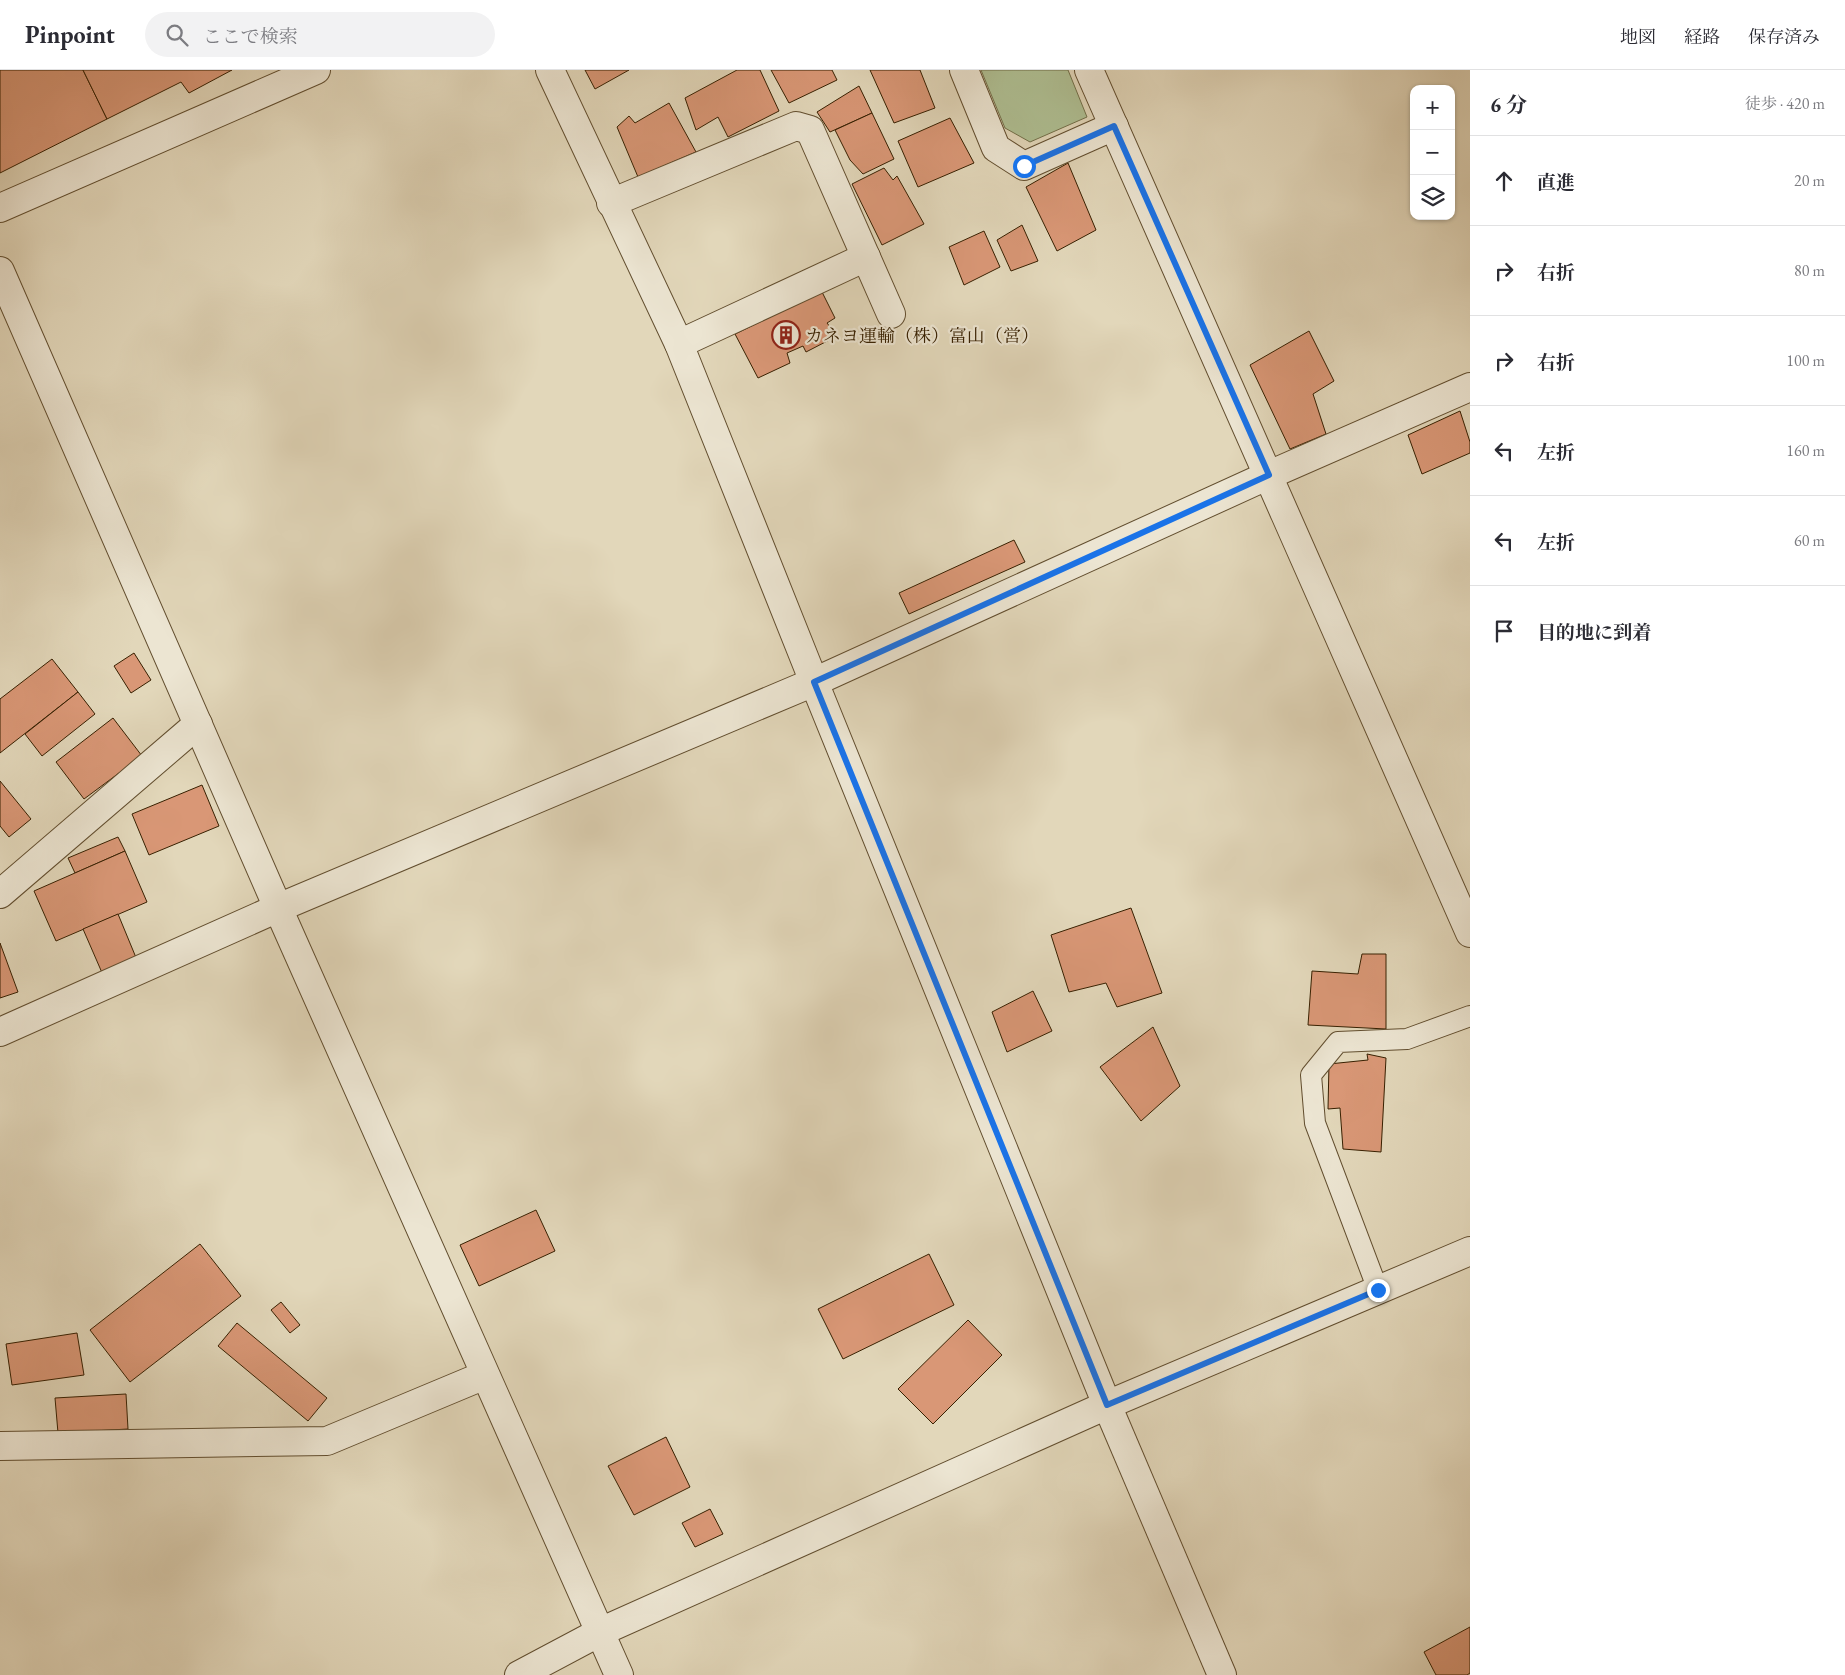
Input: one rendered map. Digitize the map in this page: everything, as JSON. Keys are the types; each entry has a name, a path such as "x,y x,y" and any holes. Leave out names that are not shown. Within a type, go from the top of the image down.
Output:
{"street":[{"path":"0,208 316,70"},
{"path":"550,70 679,344 1107,1405 1222,1675"},
{"path":"964,70 996,148 1024,166 1114,126"},
{"path":"1089,70 1470,933"},
{"path":"612,203 796,126 810,130 891,314"},
{"path":"679,344 866,257"},
{"path":"0,270 278,908 619,1675"},
{"path":"0,1032 278,908 814,682 1269,475 1470,387"},
{"path":"0,894 198,724"},
{"path":"519,1675 600,1632 1107,1405 1470,1251"},
{"path":"0,1446 327,1441 485,1375"}],"lane":[{"path":"1378,1290 1315,1123 1311,1075 1338,1042 1407,1039 1470,1016"}],"green space":[{"path":"981,70 1068,70 1087,117 1030,142 1005,128"}],"building":[{"path":"0,70 83,70 107,119 0,173"},
{"path":"83,70 232,70 189,93 181,82 107,119"},
{"path":"585,70 629,70 595,89"},
{"path":"737,70 760,70 779,111 728,137 718,117 696,130 685,98"},
{"path":"771,70 832,70 837,80 789,103"},
{"path":"870,70 920,70 935,108 894,123"},
{"path":"859,86 872,113 830,132 817,112"},
{"path":"669,103 696,152 638,177 617,127 629,116 635,123"},
{"path":"872,113 894,159 863,174 850,160 835,130"},
{"path":"950,118 974,163 918,187 898,141"},
{"path":"1068,163 1096,230 1057,251 1026,187"},
{"path":"884,168 893,180 897,176 924,224 882,245 852,184"},
{"path":"1022,225 1038,261 1011,271 997,240"},
{"path":"984,231 1000,267 964,285 949,247"},
{"name":"カネヨ運輸（株）富山（営）","path":"822,292 835,318 827,323 837,336 806,352 803,346 787,353 790,363 758,378 735,334"},
{"path":"1309,331 1334,381 1313,394 1326,434 1290,449 1250,365"},
{"path":"1460,411 1470,442 1470,453 1422,474 1408,435"},
{"path":"1014,540 1025,562 909,614 899,593"},
{"path":"134,653 151,680 131,693 114,666"},
{"path":"52,659 78,692 0,753 0,699"},
{"path":"78,692 95,714 42,756 25,734"},
{"path":"113,718 142,756 84,799 56,762"},
{"path":"0,781 31,819 9,837 0,826"},
{"path":"202,785 219,826 149,855 132,814"},
{"path":"118,837 125,851 75,873 68,858"},
{"path":"125,851 147,902 56,941 34,891"},
{"path":"1131,908 1162,993 1117,1007 1106,983 1069,992 1051,935"},
{"path":"118,914 137,960 103,975 83,929"},
{"path":"0,943 18,992 0,998"},
{"path":"1362,954 1386,954 1386,1029 1308,1025 1312,971 1358,974"},
{"path":"1033,991 1052,1031 1007,1052 992,1012"},
{"path":"1153,1027 1180,1086 1141,1121 1100,1067"},
{"path":"1367,1054 1386,1058 1381,1152 1343,1149 1340,1108 1328,1109 1329,1064 1368,1060"},
{"path":"536,1210 555,1251 479,1286 460,1245"},
{"path":"200,1244 241,1296 130,1382 90,1330"},
{"path":"929,1254 954,1305 843,1359 818,1309"},
{"path":"281,1302 300,1325 290,1333 271,1310"},
{"path":"968,1320 1002,1355 933,1424 898,1389"},
{"path":"237,1323 327,1398 308,1421 218,1346"},
{"path":"77,1333 84,1375 12,1385 6,1344"},
{"path":"126,1394 128,1429 58,1433 55,1398"},
{"path":"666,1437 690,1487 634,1515 608,1466"},
{"path":"710,1509 723,1534 695,1547 682,1523"},
{"path":"1470,1627 1470,1673 1467,1675 1436,1675 1424,1652"}],"place":[{"name":"カネヨ運輸（株）富山（営）","path":"786,335"}],"route":[{"path":"1024,166 1114,126 1269,475 814,682 1107,1405 1378,1290"}]}
